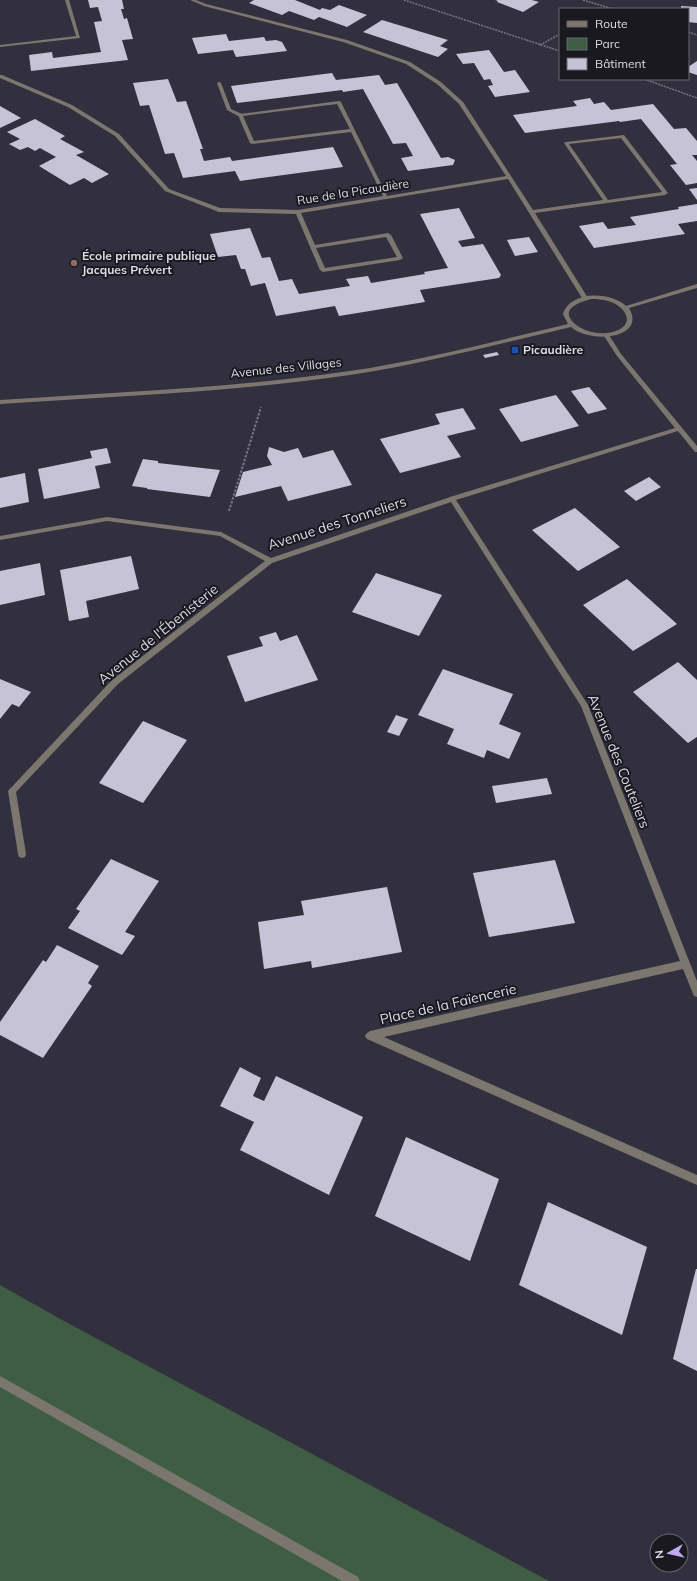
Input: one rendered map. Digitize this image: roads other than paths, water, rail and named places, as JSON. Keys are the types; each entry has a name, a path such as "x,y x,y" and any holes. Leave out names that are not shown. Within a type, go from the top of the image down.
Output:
{"street":[{"path":"0,46 78,37 67,0"},
{"path":"192,0 205,5 345,41 408,63 439,83 461,103 510,177 585,298"},
{"name":"Rue de la Picaudière","path":"0,76 70,106 117,135 167,190 219,210 298,212 510,177"},
{"path":"219,83 229,110 240,115 339,102 386,198"},
{"path":"240,115 252,144 353,130"},
{"path":"532,212 606,201 665,192 622,136 566,143 606,201"},
{"path":"298,212 313,247 323,270 400,258 388,235 313,247"},
{"path":"624,308 697,286"},
{"path":"602,297 612,300 624,308 630,317 629,324 617,334 607,336 587,334 570,325 566,312 568,307 574,302 585,298 602,297"},
{"name":"Avenue des Villages","path":"0,402 273,382 350,372 418,360 570,325"},
{"path":"607,336 619,355 697,450"},
{"name":"Avenue des Tonneliers","path":"0,538 106,519 221,534 270,561 452,499 679,429"},
{"name":"Avenue des Couteliers","path":"452,499 584,705 686,964"},
{"name":"Avenue de l'Ébenisterie","path":"22,854 12,791 115,682 270,561"},
{"path":"686,964 697,993"},
{"name":"Place de la Faïencerie","path":"686,964 370,1036 697,1180"},
{"path":"0,1380 354,1581"}],"place":[{"name":"École primaire publique Jacques Prévert","path":"74,263"},
{"name":"Picaudière","path":"515,350"}]}
